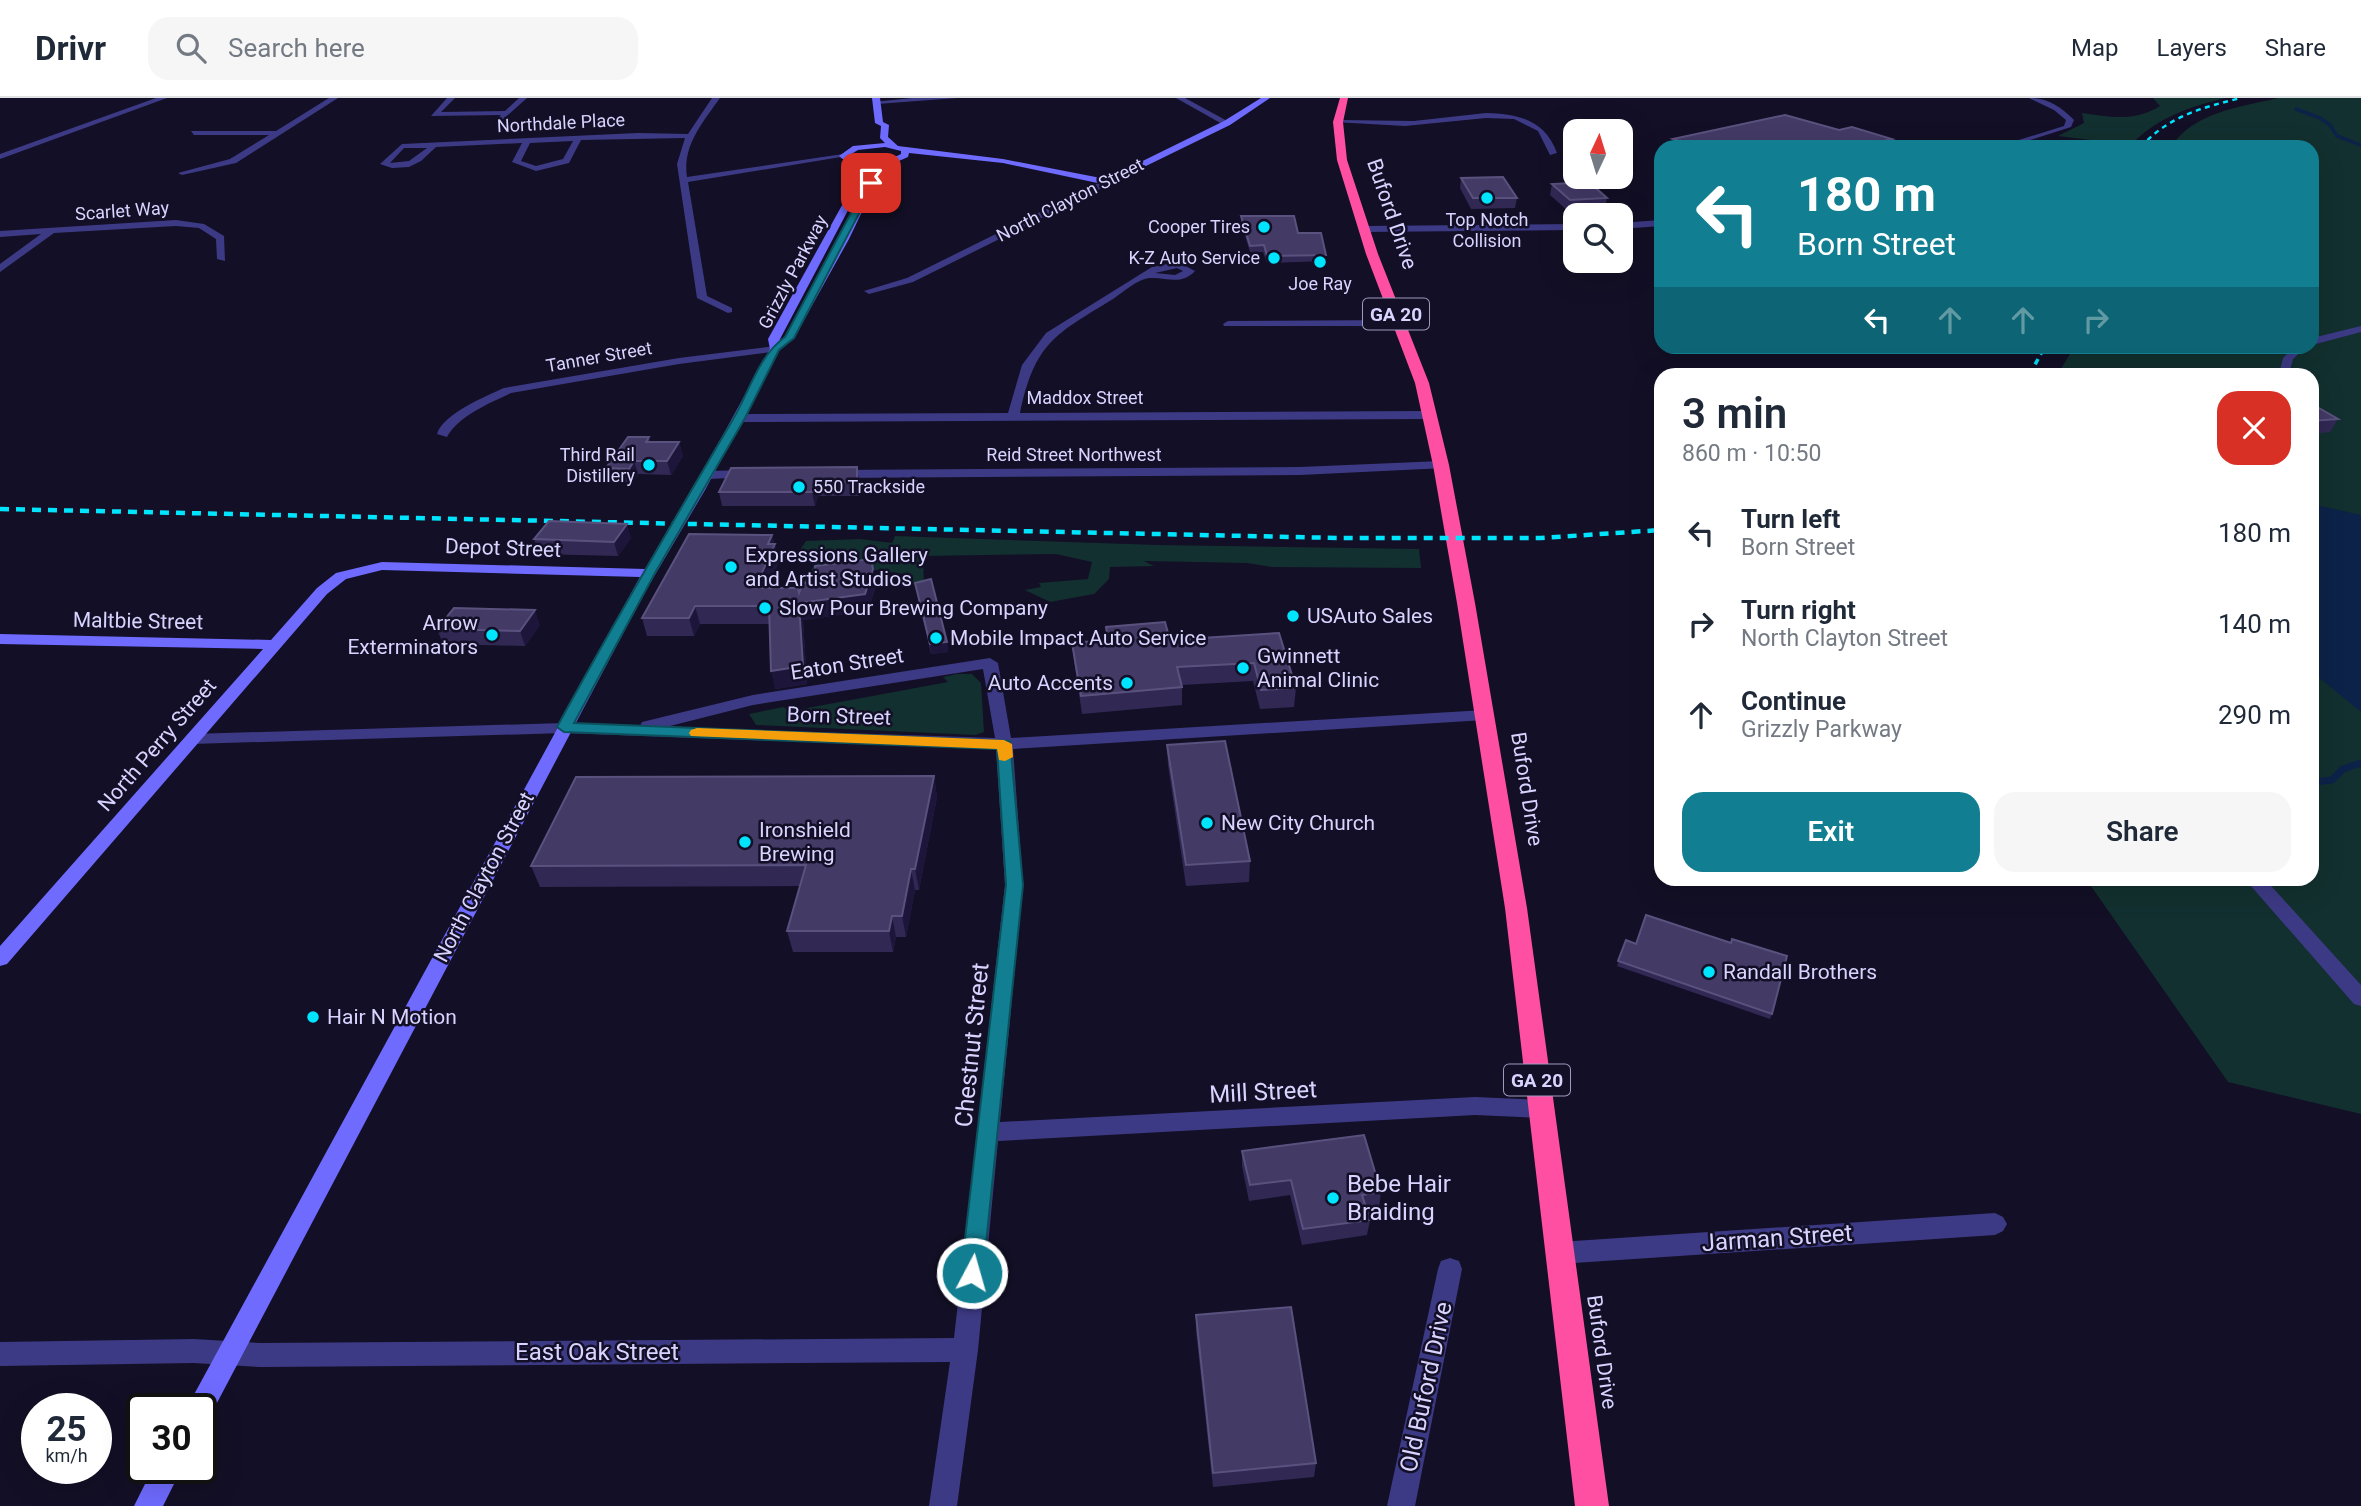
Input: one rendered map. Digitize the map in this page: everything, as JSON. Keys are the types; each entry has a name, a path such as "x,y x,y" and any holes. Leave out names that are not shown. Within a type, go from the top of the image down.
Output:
{"highway":[{"name":"Buford Drive","path":"1344,98 1338,122 1342,160 1431,415 1441,465 1516,908 1592,1506"}],"street":[{"path":"134,98 162,98"},
{"path":"0,157 162,98"},
{"path":"182,173 233,160 334,98"},
{"path":"451,98 434,114 508,113"},
{"path":"499,121 523,98"},
{"path":"716,98 690,135 681,164 702,298 728,310"},
{"path":"874,131 877,100 953,98"},
{"path":"1180,98 1227,123"},
{"name":"North Clayton Street","path":"869,291 910,280 1227,123 1266,98"},
{"path":"2023,140 2067,127 2070,120 2063,111 2033,98"},
{"path":"1338,122 1413,123 1480,116 1525,120 1539,127 1548,139 1553,153"},
{"path":"849,160 856,148 874,131 885,125 884,138 905,150 1003,161 1107,182"},
{"path":"194,133 279,133"},
{"name":"Northdale Place","path":"434,145 418,161 407,166 384,164 402,146 690,135"},
{"path":"528,140 516,162 537,169 566,161 578,138"},
{"path":"856,148 894,146"},
{"name":"Grizzly Parkway","path":"849,160 861,172 860,180 773,339 775,349 789,338 844,239 880,166 905,155 905,150"},
{"path":"684,180 849,160 892,161 962,157"},
{"name":"Scarlet Way","path":"0,234 176,223 201,226 221,238 222,259"},
{"path":"1633,225 1654,224"},
{"path":"1365,229 1563,227"},
{"path":"0,269 50,232"},
{"path":"1013,416 1027,360 1040,342 1062,325 1146,274"},
{"path":"1228,324 1400,323"},
{"path":"2319,340 2361,329"},
{"name":"North Clayton Street","path":"208,1393 564,727 648,573 740,418 775,349"},
{"name":"Tanner Street","path":"443,433 445,427 482,402 508,390 656,365 775,349"},
{"name":"Maddox Street","path":"740,418 1431,415"},
{"name":"Reid Street Northwest","path":"820,474 1300,471 1441,465"},
{"path":"708,475 767,474"},
{"name":"Depot Street","path":"357,570 382,565 648,573"},
{"name":"North Perry Street","path":"0,959 329,584 357,570"},
{"name":"Maltbie Street","path":"0,639 275,645"},
{"name":"Eaton Street","path":"631,730 753,701 990,663 1004,744"},
{"name":"Born Street","path":"192,739 564,727 1004,744 1485,715"},
{"name":"Chestnut Street","path":"943,1506 965,1350 1014,885 1004,744"},
{"path":"2260,886 2361,998"},
{"name":"Mill Street","path":"989,1132 1475,1106 1541,1109"},
{"name":"Jarman Street","path":"1559,1253 1995,1224"},
{"name":"Old Buford Drive","path":"1401,1506 1450,1269"},
{"name":"East Oak Street","path":"0,1354 194,1351 274,1355 965,1350"},
{"path":"148,1506 160,1484"}],"green space":[{"path":"2153,98 2226,98 2175,114 2151,127 2137,140 2090,140 2058,136 2084,123 2082,113 2122,117 2141,114 2160,106"},
{"path":"2278,98 2361,98 2361,1114 2228,1082 2091,886 2319,886 2319,368 2062,368 2070,354 2319,354 2319,140 2176,140 2205,118"},
{"path":"895,536 1158,545 1419,549 1421,568 1272,567 1247,563 1144,561 1154,566 1110,567 1109,579 1094,594 1050,602 1025,590 1041,587 1039,583 1088,579 1092,562 1056,554 923,556 924,586 919,589 903,574 877,570 844,571 816,580 804,597 792,600 822,553 799,551 806,541 860,539 892,543"},
{"path":"972,674 981,683 984,732 976,735 756,725 749,714 783,707 791,711 948,682 943,677"}],"water":[{"path":"2319,506 2361,515 2361,712 2319,678"}],"building":[{"path":"1785,115 1839,130 1852,127 1892,139 1676,140 1673,139"},
{"path":"1503,177 1517,198 1473,198 1461,178"},
{"path":"1563,183 1563,189 1597,189 1607,198 1570,200 1552,184"},
{"path":"1241,216 1294,216 1298,233 1321,233 1326,255 1267,256 1264,245 1250,246"},
{"path":"2319,408 2338,419 2319,420"},
{"path":"628,437 649,437 646,442 679,442 667,461 634,461 629,469 606,468"},
{"path":"857,467 857,482 816,483 812,492 719,492 731,468"},
{"path":"549,521 627,524 614,542 534,539"},
{"path":"689,534 772,535 768,544 775,544 755,588 798,588 799,593 803,583 817,581 815,566 871,559 873,569 865,594 799,603 803,666 771,671 769,606 695,606 689,618 642,618"},
{"path":"931,579 947,642 930,644 915,583"},
{"path":"454,608 535,610 520,631 437,629"},
{"path":"1165,622 1170,640 1279,633 1296,688 1261,690 1254,663 1177,667 1182,687 1081,696 1072,643 1108,640 1106,627"},
{"name":"New City Church","path":"1225,741 1250,861 1186,865 1167,745"},
{"name":"Ironshield Brewing","path":"934,776 915,869 911,869 902,916 892,916 889,931 787,931 806,865 531,866 576,777"},
{"name":"Randall Brothers","path":"1646,915 1731,943 1732,939 1787,956 1772,1014 1618,961 1626,940 1636,944"},
{"name":"Bebe Hair Braiding","path":"1364,1135 1381,1192 1362,1195 1370,1220 1303,1229 1291,1180 1250,1185 1242,1151"},
{"path":"1291,1307 1316,1463 1213,1473 1196,1315"}],"waterway":[{"path":"2296,109 2320,118 2330,125 2337,136 2361,145"},
{"path":"2319,782 2332,780 2343,769 2361,763"}],"railway":[{"path":"2148,140 2162,128 2186,115 2241,98"},
{"path":"2033,368 2041,354"},
{"path":"0,509 1340,538 1541,538 1654,530"}],"slow traffic":[{"path":"697,733 1004,744 1005,757"}],"place":[{"name":"Top Notch Collision","path":"1487,198"},
{"name":"Cooper Tires","path":"1264,227"},
{"name":"K-Z Auto Service","path":"1274,258"},
{"name":"Joe Ray","path":"1320,262"},
{"name":"Third Rail Distillery","path":"649,465"},
{"name":"550 Trackside","path":"799,487"},
{"name":"Expressions Gallery and Artist Studios","path":"731,567"},
{"name":"Slow Pour Brewing Company","path":"765,608"},
{"name":"USAuto Sales","path":"1293,616"},
{"name":"Arrow Exterminators","path":"492,635"},
{"name":"Mobile Impact Auto Service","path":"936,638"},
{"name":"Gwinnett Animal Clinic","path":"1243,668"},
{"name":"Auto Accents","path":"1127,683"},
{"name":"New City Church","path":"1207,823"},
{"name":"Ironshield Brewing","path":"745,842"},
{"name":"Randall Brothers","path":"1709,972"},
{"name":"Hair N Motion","path":"313,1017"},
{"name":"Bebe Hair Braiding","path":"1333,1198"}],"route":[{"path":"871,183 844,239 789,338 775,349 740,418 648,573 564,727 1004,744 1014,885 1004,1001 972,1273"}]}
